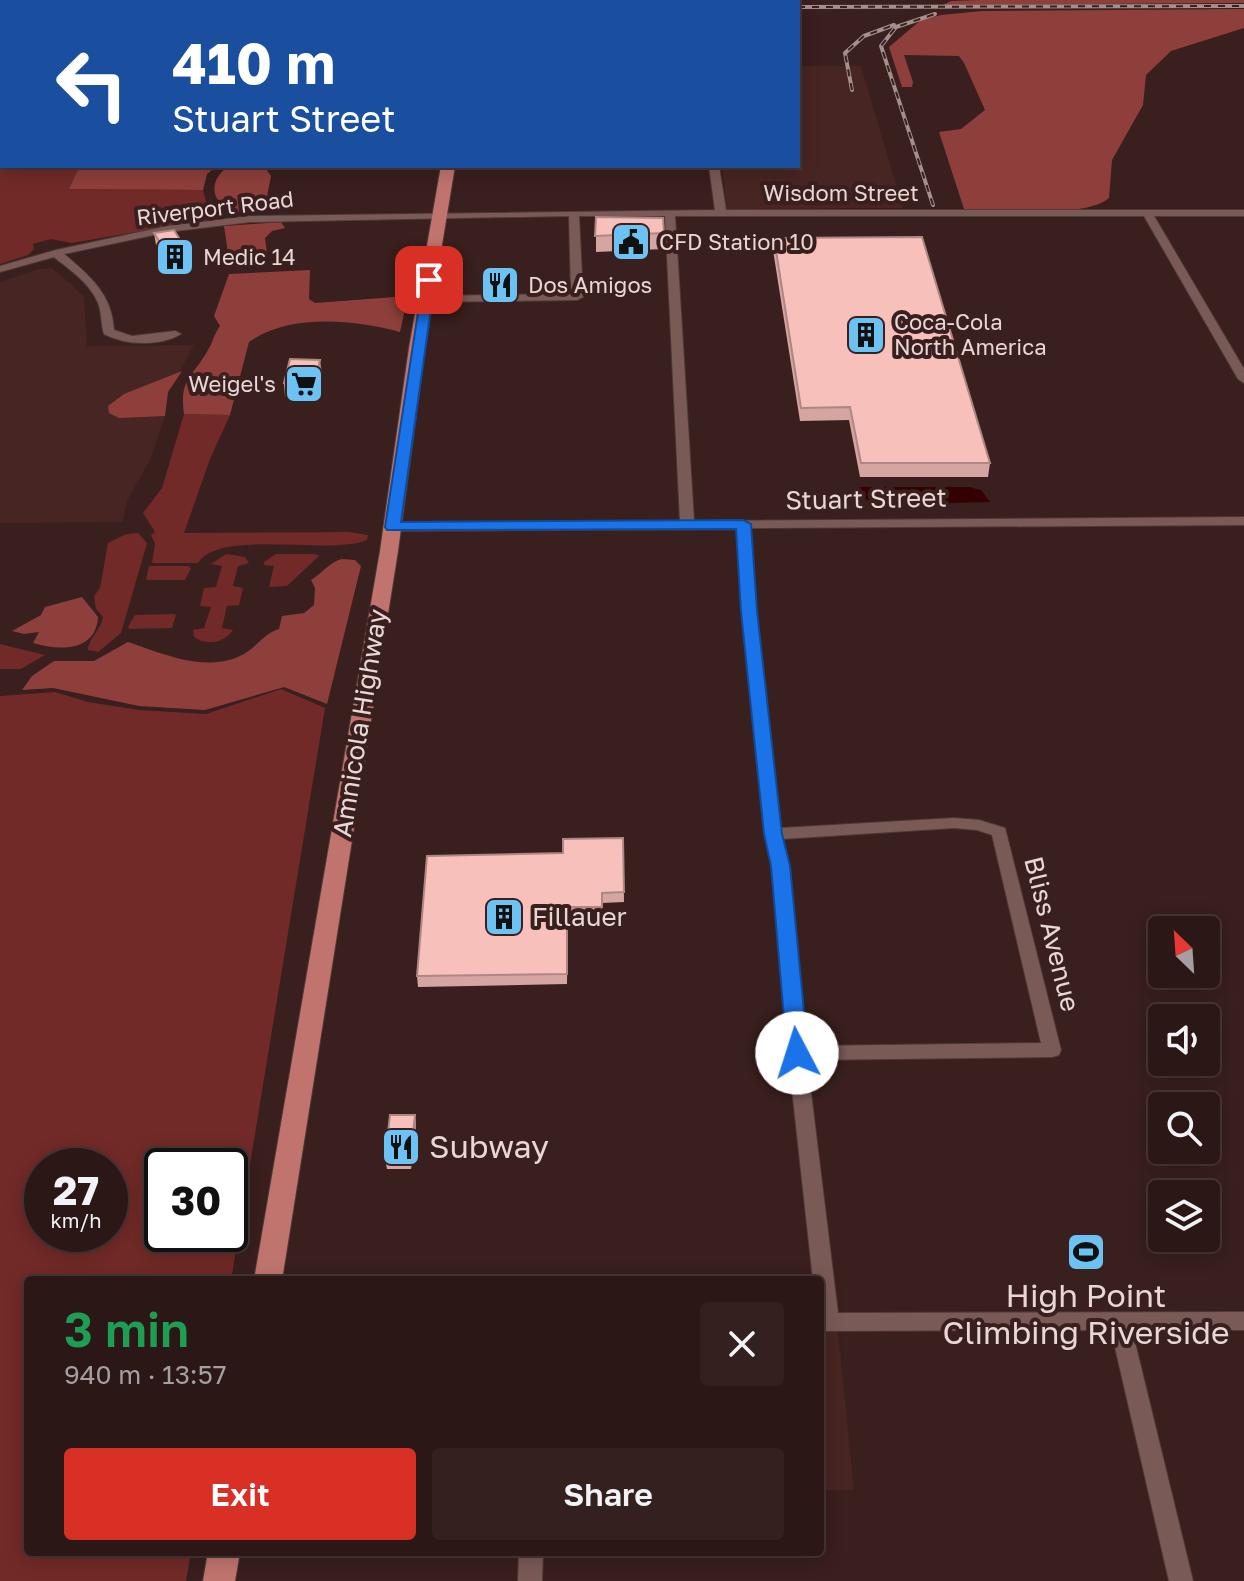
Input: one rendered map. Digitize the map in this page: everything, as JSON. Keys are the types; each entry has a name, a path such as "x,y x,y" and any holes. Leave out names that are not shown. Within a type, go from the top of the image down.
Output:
{"main road":[{"name":"Amnicola Highway","path":"269,1276 393,527 425,299 448,168"},
{"path":"219,1581 223,1556"}],"street":[{"path":"714,168 721,213"},
{"name":"Wisdom Street","path":"438,216 574,213 1244,213"},
{"path":"425,299 577,297 574,213"},
{"path":"670,214 687,523"},
{"path":"1148,214 1244,379"},
{"name":"Riverport Road","path":"0,269 56,253 168,229 250,219 438,216"},
{"path":"56,253 96,287 108,309 108,332 119,339 138,340 175,334"},
{"name":"Stuart Street","path":"393,527 1244,521"},
{"path":"743,524 749,611 773,834 781,866 819,1276"},
{"name":"Bliss Avenue","path":"773,834 954,823 979,825 999,832 1052,1050 797,1053"},
{"path":"824,1322 1244,1321"},
{"path":"1120,1323 1181,1581"},
{"path":"530,1581 531,1556"}],"shaded area":[{"path":"1244,0 1244,3 943,5 951,1"},
{"path":"1244,9 1244,28 1171,51 1146,75 1143,105 1112,160 1109,198 1081,209 964,209 939,132 961,129 985,110 964,63 959,56 904,55 913,82 912,87 902,87 889,47 921,20 941,15 982,11"},
{"path":"800,66 861,66 903,208 727,209 722,168 800,168"},
{"path":"0,168 79,168 70,189 203,190 211,219 72,243 51,239 33,244 34,249 28,255 0,264"},
{"path":"79,168 214,168 207,174 203,190 69,189"},
{"path":"227,168 265,168 271,176 265,206 251,212 228,209 215,194 219,175"},
{"path":"281,222 285,228 272,231 265,238 268,261 261,265 230,266 224,226"},
{"path":"52,268 84,296 87,346 194,345 168,392 165,416 150,460 128,499 122,522 0,523 0,282 39,269"},
{"path":"310,270 309,299 315,303 408,296 400,332 363,324 323,322 303,323 265,333 249,342 230,415 184,414 185,385 220,326 214,316 229,274"},
{"path":"182,371 168,392 165,416 119,418 109,413 108,406 124,394"},
{"path":"184,414 230,415 210,459 184,533 349,532 368,535 367,540 350,544 228,547 210,553 198,563 152,563 155,544 151,535 155,532 143,513 162,488"},
{"path":"860,487 969,487 981,490 990,502 879,505 863,498 857,492"},
{"path":"138,533 147,543 121,633 98,652 88,650 103,617 96,609 94,596 100,588 108,543 126,534"},
{"path":"226,554 245,557 249,563 238,566 233,586 243,588 239,605 227,606 222,628 233,630 220,640 204,642 194,637 193,630 204,628 211,607 200,606 204,588 216,587 222,566 211,564"},
{"path":"276,554 319,556 287,586 269,587 274,566 264,565 264,562"},
{"path":"342,559 355,560 361,566 327,704 284,687 205,710 139,706 53,688 22,690 32,676 54,661 94,661 128,642 186,660 230,660 244,654 279,629 282,616 304,613 314,605 315,588 311,580"},
{"path":"149,566 191,568 185,580 146,580"},
{"path":"82,597 98,617 91,637 83,643 64,648 43,646 33,643 39,632 24,634 12,631 41,615 45,607"},
{"path":"135,615 176,615 172,628 130,629 128,627"},
{"path":"0,644 45,655 21,669 0,669"},
{"path":"281,689 325,708 248,1177 248,1148 144,1148 144,1252 236,1252 232,1276 24,1276 24,1556 190,1556 186,1581 0,1581 0,696 55,692 88,702 139,710 206,714"},
{"path":"824,1331 838,1331 854,1490 824,1490"}],"building":[{"path":"596,217 663,218 664,233 595,236"},
{"path":"174,230 191,257 171,260 154,233"},
{"name":"Coca-Cola North America","path":"922,237 990,463 861,463 850,407 801,408 774,238"},
{"path":"487,271 512,271 511,282 486,282"},
{"path":"290,359 320,360 315,381 284,383"},
{"name":"Fillauer","path":"623,838 624,892 602,893 602,907 567,907 567,974 417,976 427,856 563,853 563,839"},
{"name":"Subway","path":"390,1115 415,1115 410,1159 385,1159"}],"railway":[{"path":"800,7 1244,6"},
{"path":"933,205 881,46 896,27 935,14"},
{"path":"852,90 845,53 864,36 894,25"}],"place":[{"name":"CFD Station 10","path":"631,242"},
{"name":"Medic 14","path":"175,257"},
{"name":"Dos Amigos","path":"500,285"},
{"name":"Coca-Cola North America","path":"866,335"},
{"name":"Weigel's","path":"304,384"},
{"name":"Fillauer","path":"504,917"},
{"name":"Subway","path":"401,1147"},
{"name":"High Point Climbing Riverside","path":"1086,1252"}],"route":[{"path":"429,280 393,527 743,524 749,611 773,834 781,866 797,1053"}]}
